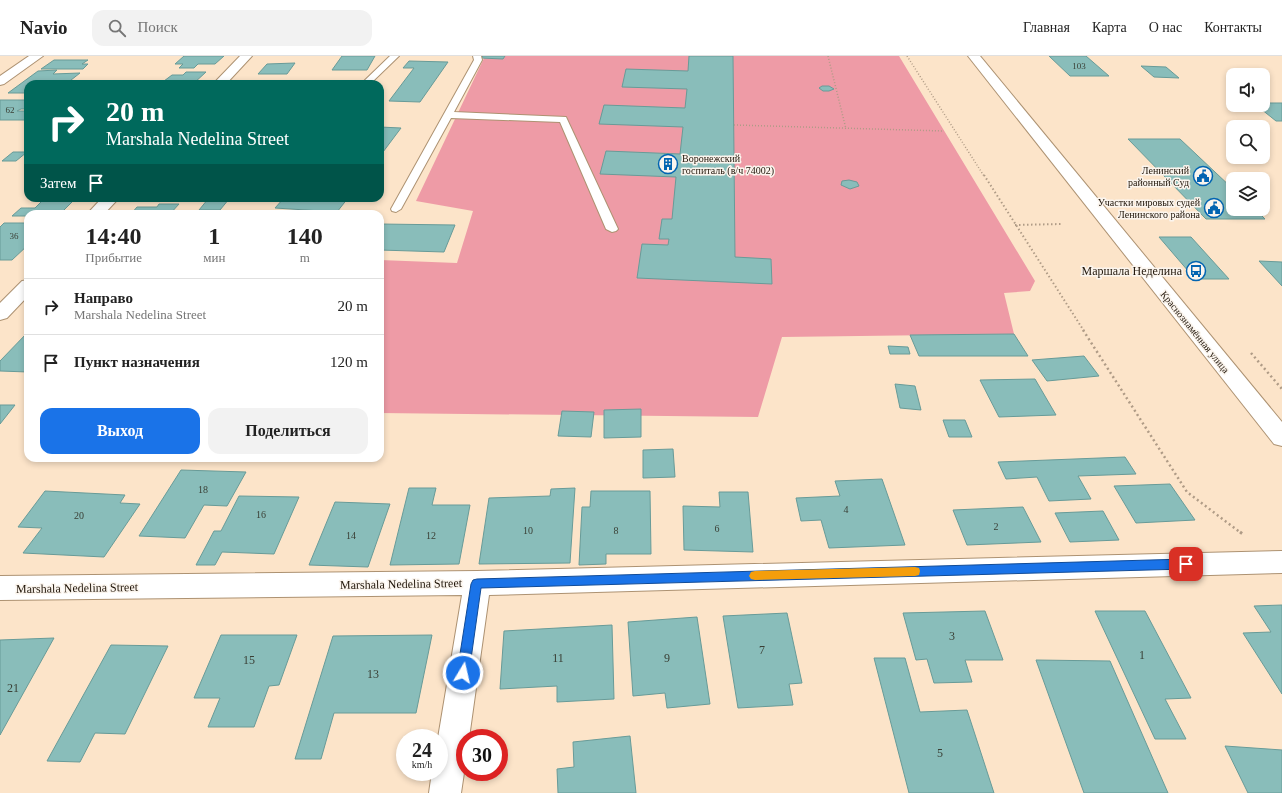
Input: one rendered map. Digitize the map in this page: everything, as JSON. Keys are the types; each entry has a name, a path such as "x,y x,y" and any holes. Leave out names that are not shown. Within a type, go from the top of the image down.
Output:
{"street":[{"path":"0,81 37,56"},
{"path":"223,80 246,56"},
{"name":"Краснознамённая улица","path":"974,56 1282,438"},
{"path":"100,210 107,202"},
{"path":"0,314 24,289"},
{"name":"Marshala Nedelina Street","path":"0,588 477,584 1281,562"},
{"path":"445,793 477,584"}],"lane":[{"path":"369,80 395,56"},
{"path":"396,209 478,60 477,56"},
{"path":"448,115 563,119 612,229"}],"path":[{"path":"828,56 846,129"},
{"path":"907,56 1187,492 1281,562"},
{"path":"734,125 944,131"},
{"path":"1015,225 1061,224"}],"shaded area":[{"path":"485,56 899,56 1035,281 1030,291 1004,293 1014,334 782,337 758,417 384,413 384,260 457,263 473,211 416,201"}],"building":[{"path":"184,56 224,56 215,64 198,64 194,68 179,68 183,64 175,64"},
{"path":"342,56 375,56 367,70 332,70"},
{"path":"483,56 505,56 503,59 481,58"},
{"name":"Воронежский госпиталь (в/ч 74002)","path":"689,56 733,56 735,257 771,259 772,284 637,278 642,244 668,245 669,239 659,239 662,219 672,219 676,177 600,174 606,151 680,154 683,127 599,124 604,105 685,108 687,89 622,87 626,69 688,71"},
{"path":"1049,56 1086,56 1109,76 1070,76"},
{"path":"54,60 88,60 82,64 88,64 83,69 41,69"},
{"path":"409,61 448,62 420,102 389,101 414,68 403,68"},
{"path":"295,63 287,74 258,74 267,64"},
{"path":"1141,66 1166,67 1179,78 1154,77"},
{"path":"57,70 53,74 80,73 71,80 26,80 38,71"},
{"path":"186,72 206,72 197,80 165,80 172,75 183,75"},
{"path":"24,81 24,93 8,93"},
{"path":"822,86 829,86 834,89 823,91 819,88"},
{"path":"0,100 24,100 24,109 17,111 24,111 24,120 0,120"},
{"path":"1270,103 1282,103 1282,121 1276,121 1265,112 1270,112"},
{"path":"384,127 401,128 384,151"},
{"path":"1128,139 1180,139 1226,182 1226,216 1262,216 1265,219 1206,219"},
{"path":"13,152 24,152 24,154 16,161 2,161"},
{"path":"849,180 857,182 859,186 850,189 841,185 842,181"},
{"path":"41,202 72,202 64,210 24,210 24,216 12,216 21,208 35,208"},
{"path":"206,202 227,202 220,210 199,210"},
{"path":"280,202 345,202 339,210 275,208"},
{"path":"159,204 179,204 174,210 134,210 137,207 157,207"},
{"path":"4,223 24,223 24,249 12,260 0,260 0,227"},
{"path":"384,224 455,225 444,252 384,250"},
{"path":"1159,237 1191,237 1229,279 1195,279"},
{"path":"1259,261 1282,262 1282,286"},
{"path":"1014,334 1028,356 919,356 910,335"},
{"path":"24,336 24,372 0,371 0,361"},
{"path":"888,346 908,347 910,354 890,354"},
{"path":"1084,356 1099,376 1047,381 1032,360"},
{"path":"1035,379 1056,415 999,417 980,380"},
{"path":"895,384 915,386 921,410 900,408"},
{"path":"0,405 15,405 0,424"},
{"path":"641,409 641,437 604,438 604,410"},
{"path":"562,411 594,412 591,437 558,436"},
{"path":"943,420 965,420 972,437 949,437"},
{"path":"673,449 675,477 643,478 643,450"},
{"path":"1125,457 1136,474 1078,476 1091,499 1049,501 1037,477 1006,479 998,462"},
{"path":"181,470 246,472 227,506 204,505 185,538 139,536"},
{"path":"882,479 905,545 829,548 821,520 801,521 796,498 840,496 835,481"},
{"path":"1170,484 1195,520 1136,523 1114,486"},
{"path":"409,488 436,488 432,505 470,505 459,564 390,565"},
{"path":"575,488 570,563 479,564 489,498 550,496 551,489"},
{"path":"45,491 125,495 120,503 140,504 104,557 23,553 42,528 18,527"},
{"path":"591,491 650,491 651,554 606,554 606,564 579,565 582,507 590,507"},
{"path":"719,492 748,492 753,552 684,550 683,506 720,507"},
{"path":"239,496 299,497 274,554 222,552 215,565 196,565 214,531 221,531"},
{"path":"335,502 390,504 368,567 309,565"},
{"path":"1023,507 1041,542 967,545 953,510"},
{"path":"1103,511 1119,540 1070,542 1055,513"},
{"path":"1282,605 1282,694 1243,633 1271,632 1254,606"},
{"path":"985,611 1003,660 965,660 972,682 934,683 927,659 916,660 903,613"},
{"path":"1095,611 1145,611 1191,698 1165,699 1186,739 1155,739"},
{"path":"787,613 802,683 789,684 793,705 738,708 723,616"},
{"path":"697,617 710,704 667,708 665,693 633,696 628,622"},
{"path":"612,625 614,699 557,702 557,686 500,689 504,631"},
{"path":"221,635 297,635 279,685 269,686 254,727 208,727 220,698 194,698"},
{"path":"432,635 416,713 334,713 321,759 295,759 333,636"},
{"path":"54,638 0,735 0,640"},
{"path":"111,645 168,646 125,734 95,733 80,762 47,761"},
{"path":"874,658 905,658 920,712 967,710 994,793 909,793"},
{"path":"1036,660 1110,661 1168,793 1084,793"},
{"path":"630,736 636,793 558,793 557,769 574,767 573,742"},
{"path":"1225,746 1282,750 1282,793 1248,793"}],"slow traffic":[{"path":"755,576 915,571"}],"place":[{"name":"Воронежский госпиталь (в/ч 74002)","path":"668,164"},
{"name":"Ленинский районный Суд","path":"1203,176"},
{"name":"Участки мировых судей Ленинского района","path":"1214,208"},
{"name":"Маршала Неделина","path":"1196,271"}],"route":[{"path":"463,673 477,584 1186,564"}]}
